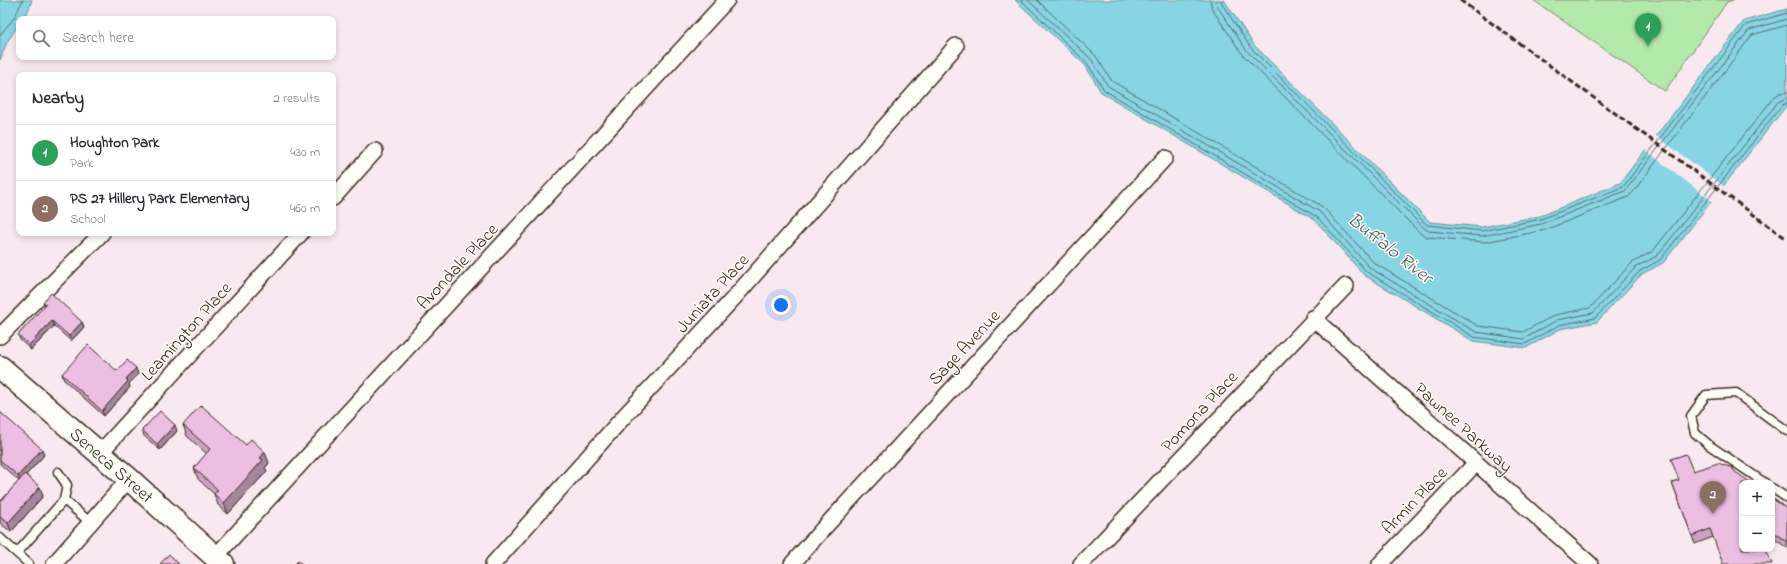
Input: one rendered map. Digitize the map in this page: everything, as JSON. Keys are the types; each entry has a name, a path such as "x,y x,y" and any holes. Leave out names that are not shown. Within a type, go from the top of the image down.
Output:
{"main road":[{"name":"Seneca Street","path":"1,370 129,479 219,561"}],"street":[{"name":"Avondale Place","path":"219,561 727,0"},
{"name":"Juniata Place","path":"493,564 628,412 732,300 956,46"},
{"path":"336,195 375,151"},
{"name":"Sage Avenue","path":"792,564 827,524 1165,158"},
{"path":"0,336 99,236"},
{"name":"Leamington Place","path":"99,454 298,236"},
{"name":"Pomona Place","path":"1081,564 1313,318 1346,286"},
{"name":"Pawnee Parkway","path":"1313,318 1590,564"},
{"name":"Armin Place","path":"1380,564 1476,463"},
{"path":"54,564 129,479"}],"lane":[{"path":"1761,480 1695,433 1691,416 1706,395 1736,393 1787,431"},
{"path":"17,553 64,500 67,485 58,472"},
{"path":"1775,490 1787,498"},
{"path":"64,500 91,523"},
{"path":"0,538 29,564"}],"green space":[{"path":"1533,0 1734,0 1727,2 1665,91"}],"water":[{"path":"0,0 32,0 29,9 24,16 16,16 16,28 7,42 0,60"},
{"name":"Buffalo River","path":"1015,0 1224,0 1254,45 1430,222 1482,227 1540,216 1620,183 1744,21 1787,9 1787,105 1663,263 1642,274 1597,322 1560,329 1526,348 1473,341 1364,275 1315,220 1101,92 1085,65"}],"pier":[{"path":"1655,135 1725,187 1713,202 1644,149"}],"building":[{"path":"51,293 82,322 69,336 52,321 29,345 18,335 46,304 43,302"},
{"path":"88,345 117,371 127,360 136,368 126,379 128,381 102,411 62,374"},
{"path":"201,405 246,445 251,439 265,452 260,458 263,460 224,503 214,494 218,490 194,468 210,449 183,425"},
{"path":"160,411 175,425 157,444 142,430"},
{"path":"0,412 42,449 18,476 0,460"},
{"path":"1686,454 1693,471 1718,463 1733,468 1734,471 1747,480 1739,480 1739,552 1767,552 1772,564 1723,564 1710,529 1692,536 1672,482 1679,480 1671,459"},
{"path":"25,474 40,487 8,523 0,517 0,502"},
{"path":"1775,500 1787,509 1787,542 1775,533"},
{"path":"169,554 179,564 160,564"},
{"path":"298,561 302,564 295,564"}],"railway":[{"path":"1460,0 1787,239"}],"place":[{"name":"Houghton Park","path":"1648,46"},
{"name":"PS 27 Hillery Park Elementary","path":"1713,514"}]}
